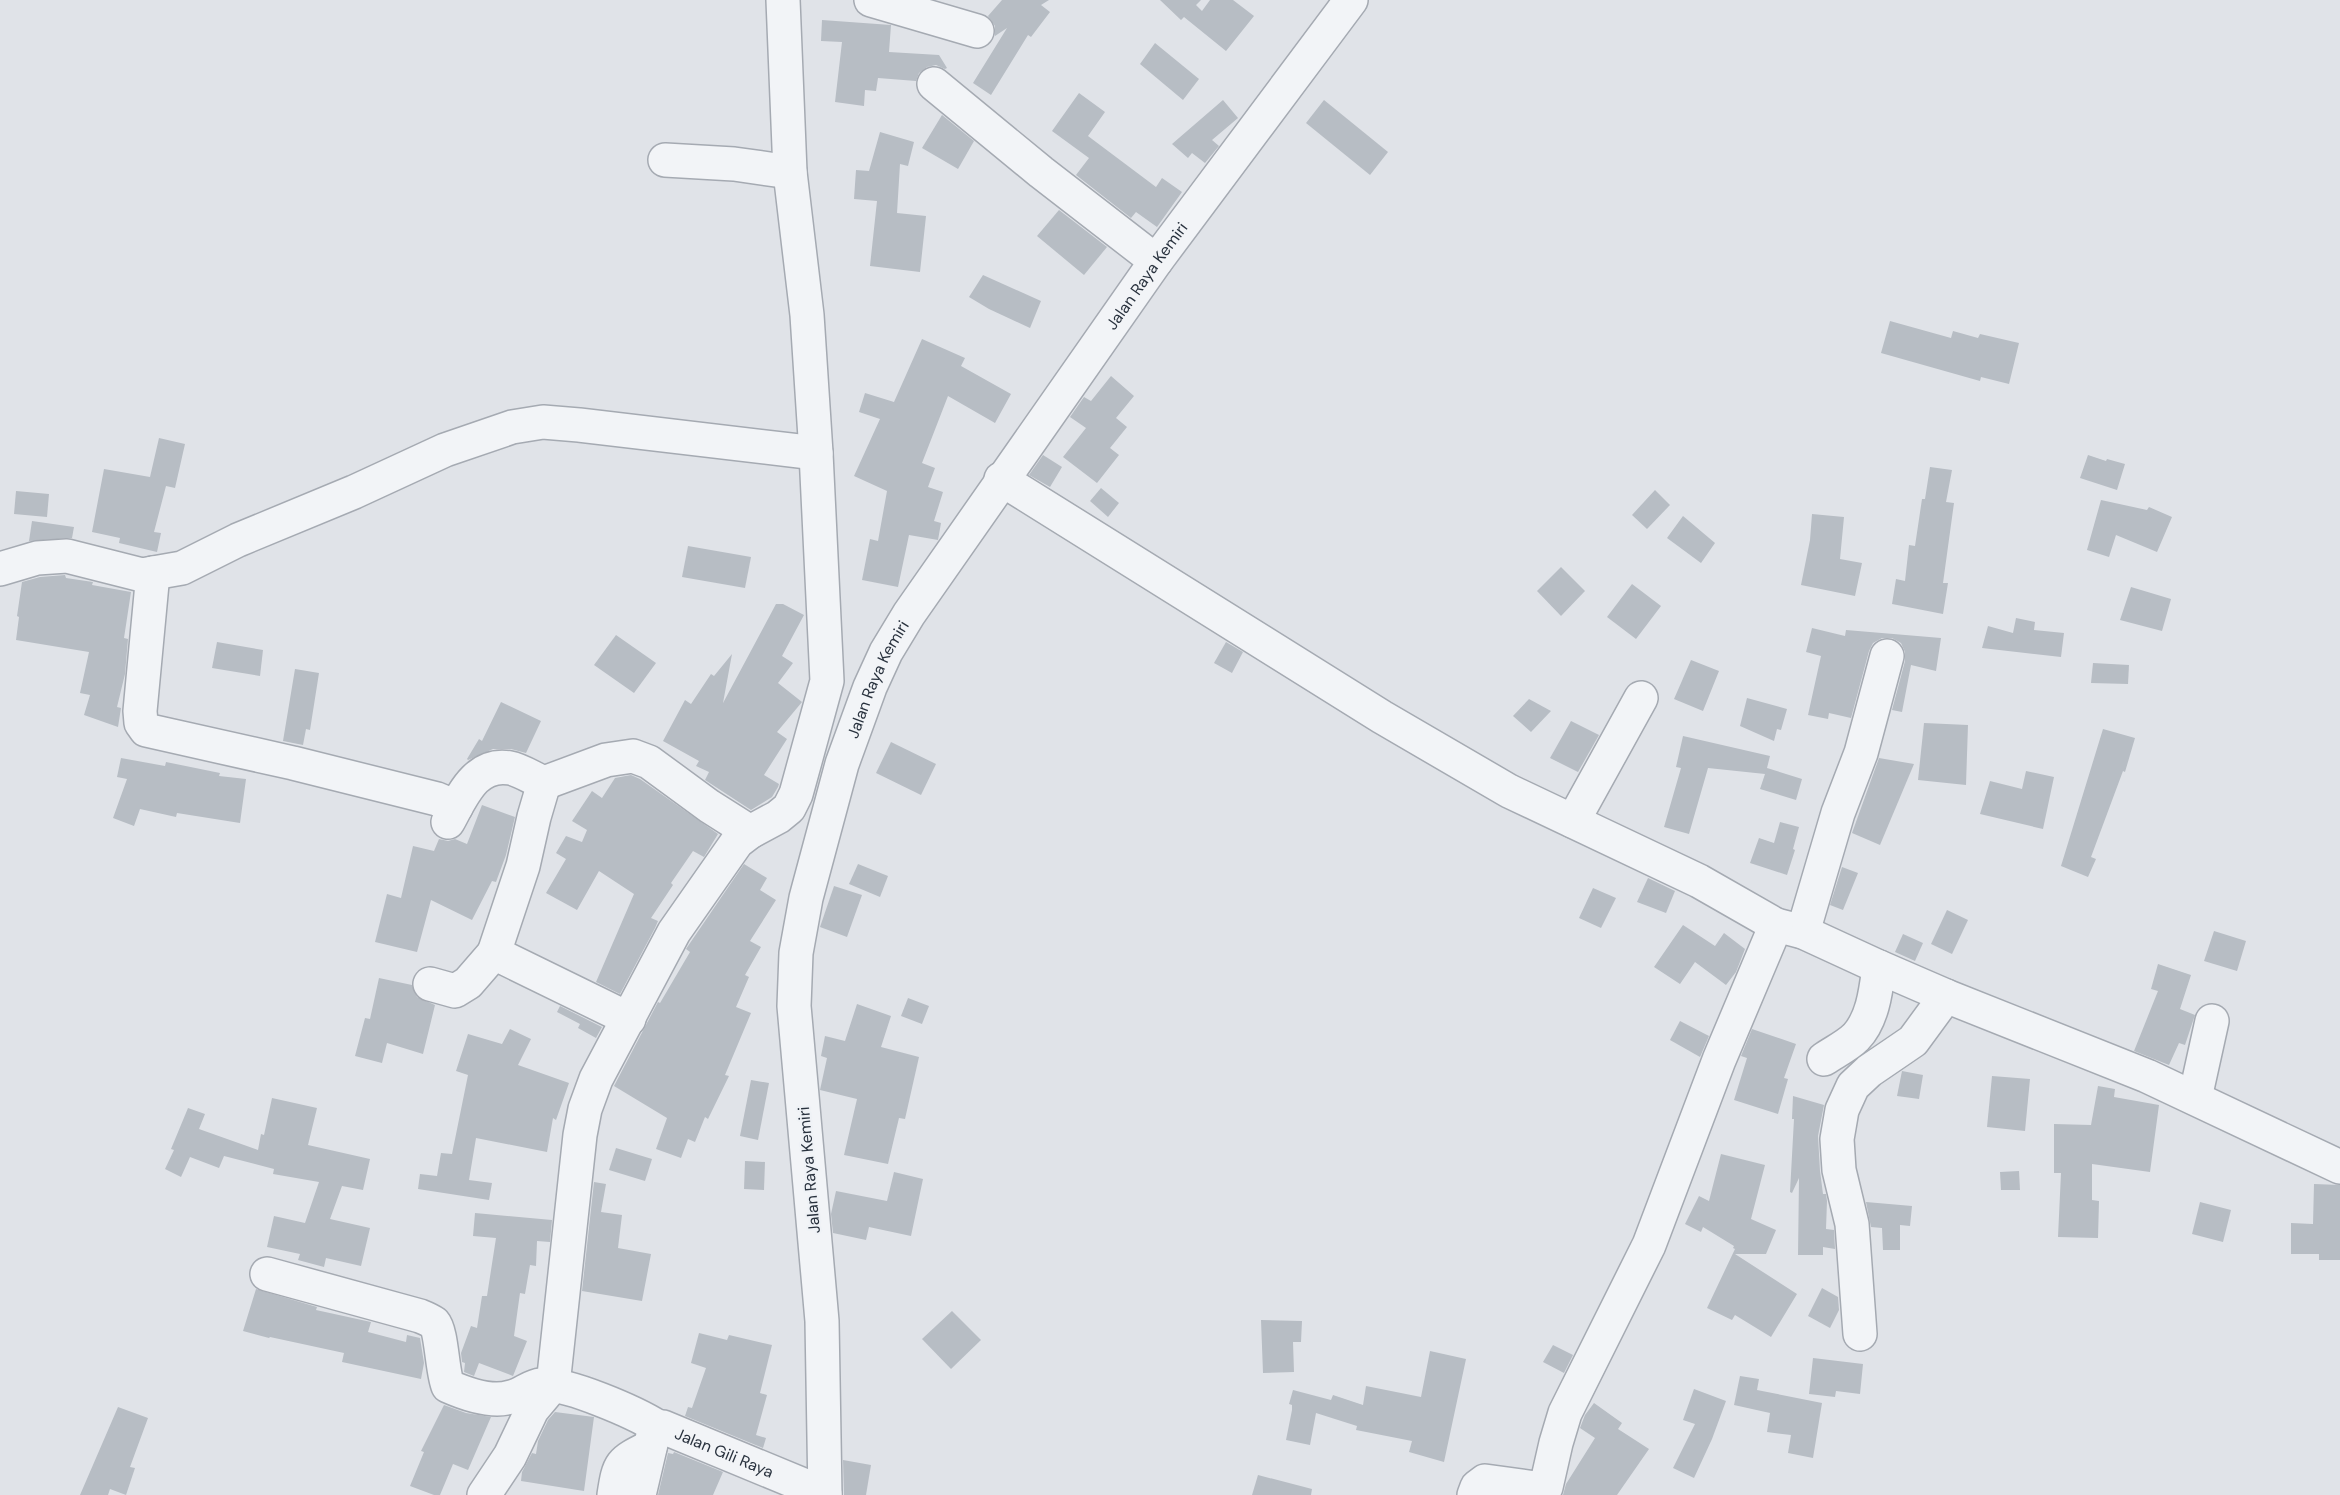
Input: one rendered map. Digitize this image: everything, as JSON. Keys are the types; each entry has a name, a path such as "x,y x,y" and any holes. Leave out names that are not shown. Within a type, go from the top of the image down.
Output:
{"street":[{"path":"484,1495 510,1456 532,1410 553,1385 579,1135 585,1109 596,1079 674,932 737,842 789,808 845,683 816,453 807,315 790,172 783,0"},
{"path":"870,0 977,30"},
{"name":"Jalan Raya Kemiri","path":"825,1495 822,1321 794,1006 796,964 806,898 842,764 845,683 886,652 909,614 1001,479 1156,261 1350,0"},
{"path":"934,84 1041,172 1156,261"},
{"path":"665,160 734,164 790,172"},
{"path":"0,569 37,558 67,556 142,575 182,568 238,540 354,492 445,450 512,427 543,422 816,453"},
{"path":"1001,479 1382,717 1509,791 1699,881 1790,928 1946,996 2147,1076 2340,1167"},
{"path":"153,573 140,711 141,723 146,729 437,799 452,815 469,784 477,776 490,770 512,768 544,783 565,777 598,762 633,756 649,762 709,806 750,832"},
{"path":"1474,1495 1477,1487 1485,1481 1542,1489 1546,1487 1565,1413 1649,1245 1719,1060 1790,928 1838,813 1861,753 1887,656"},
{"path":"1573,821 1641,698"},
{"path":"430,984 455,991 468,983 494,953 520,877 544,783"},
{"path":"494,953 629,1019"},
{"path":"1824,1059 1856,1037 1867,1020 1876,996 1879,967"},
{"path":"1860,1334 1852,1224 1839,1170 1837,1139 1842,1110 1853,1086 1869,1071 1913,1041 1946,996"},
{"path":"2195,1098 2212,1021"},
{"path":"267,1274 420,1316 433,1322 437,1329 445,1378 448,1386 458,1391 492,1399 503,1399 540,1385 553,1385 645,1419 654,1437 621,1465 614,1495"},
{"name":"Jalan Gili Raya","path":"639,1495 654,1437 663,1427 825,1495"}],"building":[{"path":"1002,0 1049,0 1041,5 1050,12 1031,37 1028,35 991,95 973,83 1007,28 995,36 995,26 988,16"},
{"path":"1160,0 1201,0 1196,5 1202,11 1210,0 1233,0 1254,16 1226,51 1184,17 1181,20"},
{"path":"822,20 891,25 889,52 939,55 947,68 936,65 927,67 919,73 916,81 878,78 876,91 865,90 864,106 835,102 842,42 821,41"},
{"path":"1155,43 1199,79 1183,100 1140,64"},
{"path":"1079,93 1105,112 1088,136 1156,187 1162,178 1182,192 1157,227 1136,212 1131,218 1076,175 1089,158 1052,131"},
{"path":"1223,100 1238,118 1212,140 1219,146 1205,163 1192,153 1188,158 1172,144"},
{"path":"1324,100 1388,152 1370,175 1306,123"},
{"path":"942,115 974,141 958,169 922,148"},
{"path":"880,132 914,142 908,166 900,164 897,213 926,216 920,272 870,266 877,201 854,199 856,170 869,171"},
{"path":"1059,210 1107,247 1084,275 1037,236"},
{"path":"983,275 1041,301 1030,328 969,297"},
{"path":"1890,321 1951,338 1953,331 1978,338 1980,334 2019,343 2009,384 1981,377 1980,381 1881,353"},
{"path":"922,339 965,358 961,366 1011,394 995,423 948,396 922,463 935,468 928,487 943,492 934,521 941,523 938,540 909,535 898,587 862,580 870,539 878,541 887,491 854,476 880,419 859,412 865,393 894,402"},
{"path":"1111,376 1134,396 1116,418 1127,427 1110,448 1119,455 1097,483 1063,457 1086,428 1070,417 1084,397 1091,401"},
{"path":"159,438 185,444 175,488 166,486 154,532 161,533 157,552 119,543 120,538 92,532 104,469 150,477"},
{"path":"1043,455 1062,467 1050,487 1029,475"},
{"path":"2088,455 2125,464 2117,490 2080,478"},
{"path":"1930,467 1952,470 1946,502 1954,503 1943,583 1948,583 1943,614 1892,604 1896,579 1905,581 1909,545 1915,546 1922,499 1925,499"},
{"path":"1101,488 1119,503 1108,517 1090,501"},
{"path":"1655,490 1670,505 1647,529 1632,515"},
{"path":"16,491 49,494 47,517 14,514"},
{"path":"2101,500 2147,510 2149,507 2172,517 2157,552 2116,535 2109,557 2087,550"},
{"path":"1812,514 1844,517 1840,559 1862,563 1855,596 1801,585 1810,540"},
{"path":"1683,516 1715,543 1701,563 1667,538"},
{"path":"32,521 74,527 72,538 29,541"},
{"path":"688,546 751,557 745,588 682,577"},
{"path":"1561,567 1585,591 1561,616 1537,591"},
{"path":"65,575 66,578 93,582 92,585 131,592 124,638 128,639 125,674 117,707 121,708 118,727 84,715 90,695 80,693 89,652 16,640 22,582 40,577"},
{"path":"1632,584 1661,606 1636,639 1607,617"},
{"path":"2131,587 2171,599 2162,631 2120,620"},
{"path":"776,604 783,604 804,615 782,656 793,663 778,683 802,702 777,732 787,739 764,775 779,784 778,787 772,797 751,810 705,780 709,772 696,766 699,761 663,741 685,700 691,704 711,674 714,676 732,654 723,703"},
{"path":"2016,618 2035,622 2034,630 2064,633 2061,657 1982,648 1988,626 2013,633"},
{"path":"1812,628 1845,636 1846,630 1941,638 1936,671 1911,665 1902,712 1892,710 1905,661 1905,652 1901,643 1892,638 1882,638 1873,643 1869,651 1851,718 1829,713 1828,719 1808,715 1821,656 1806,652"},
{"path":"616,635 656,663 634,693 594,665"},
{"path":"217,642 263,650 260,676 212,668"},
{"path":"1226,642 1243,652 1232,673 1214,663"},
{"path":"1691,660 1719,671 1703,711 1674,699"},
{"path":"2093,663 2129,665 2128,684 2091,683"},
{"path":"295,669 319,673 310,730 306,729 303,745 283,741"},
{"path":"1747,698 1787,709 1781,730 1777,729 1774,741 1740,726"},
{"path":"1529,699 1551,711 1531,732 1513,716"},
{"path":"501,702 541,721 526,753 511,749 493,749 468,760 479,739 482,741"},
{"path":"1571,721 1599,735 1578,772 1550,758"},
{"path":"1924,723 1968,725 1966,785 1918,780"},
{"path":"2103,729 2135,738 2125,772 2123,771 2091,857 2096,859 2088,877 2061,866"},
{"path":"1683,736 1770,756 1767,768 1802,779 1796,800 1760,789 1765,774 1708,768 1689,834 1664,827 1681,768 1676,767"},
{"path":"891,742 936,764 921,795 876,773"},
{"path":"121,758 165,766 166,762 220,773 219,776 246,779 240,823 177,813 176,817 140,809 134,826 113,818 127,779 117,777"},
{"path":"1879,758 1914,764 1880,845 1852,833"},
{"path":"2026,771 2054,777 2043,829 1980,814 1990,781 2022,789"},
{"path":"631,775 718,834 704,857 693,851 671,883 673,885 651,918 658,921 655,928 620,994 596,982 634,894 599,871 577,910 546,893 566,859 556,853 566,836 582,842 587,830 572,821 592,791 602,798 615,778"},
{"path":"482,805 515,817 506,855 496,882 492,881 472,920 431,900 417,952 375,942 387,894 401,898 413,846 434,851 439,839 448,841 455,839 467,844"},
{"path":"1780,822 1799,827 1787,875 1750,863 1759,838 1774,843"},
{"path":"744,864 767,878 760,890 776,900 750,941 761,947 745,975 749,977 736,1007 751,1013 725,1075 729,1076 708,1119 705,1117 695,1142 688,1139 681,1158 656,1149 667,1118 614,1086 658,1002 660,1003 690,952 686,949"},
{"path":"858,864 888,876 880,897 849,884"},
{"path":"1842,867 1858,873 1843,910 1830,905"},
{"path":"1648,878 1675,891 1666,913 1637,902"},
{"path":"834,886 862,895 847,937 820,927"},
{"path":"1593,888 1616,898 1601,928 1579,918"},
{"path":"1947,910 1968,920 1952,954 1931,944"},
{"path":"1683,925 1715,946 1724,933 1745,949 1736,972 1726,985 1695,962 1680,984 1654,967"},
{"path":"2214,931 2246,941 2237,971 2204,961"},
{"path":"1903,934 1923,943 1915,961 1895,952"},
{"path":"2158,964 2191,975 2180,1009 2195,1015 2185,1045 2179,1043 2169,1065 2134,1051 2158,991 2151,989"},
{"path":"379,978 412,985 417,997 435,1005 423,1054 387,1043 382,1063 355,1056 365,1018 370,1019"},
{"path":"908,998 929,1006 922,1024 901,1016"},
{"path":"857,1004 891,1016 881,1047 919,1057 905,1119 899,1118 888,1164 844,1155 857,1099 820,1090 827,1058 821,1056 825,1036 845,1041"},
{"path":"560,1006 602,1027 596,1038 578,1028 580,1024 557,1012"},
{"path":"1680,1021 1709,1036 1700,1057 1670,1040"},
{"path":"510,1029 531,1039 518,1065 569,1083 556,1120 553,1118 547,1152 476,1138 469,1180 492,1183 489,1200 418,1189 420,1174 437,1176 441,1153 452,1154 468,1075 456,1071 468,1034 502,1044"},
{"path":"1752,1029 1796,1044 1784,1078 1788,1079 1778,1114 1734,1100 1747,1058 1741,1056"},
{"path":"1902,1071 1923,1075 1919,1099 1897,1096"},
{"path":"1992,1076 2030,1079 2025,1131 1987,1127"},
{"path":"751,1080 769,1083 758,1140 740,1136"},
{"path":"2098,1086 2115,1089 2114,1097 2159,1105 2150,1172 2092,1164 2092,1200 2099,1201 2098,1238 2058,1237 2061,1173 2054,1173 2054,1124 2091,1125"},
{"path":"1793,1096 1824,1105 1818,1136 1820,1171 1823,1194 1826,1194 1827,1201 1826,1229 1834,1230 1835,1249 1823,1247 1823,1255 1798,1255 1799,1178 1792,1193 1790,1192"},
{"path":"272,1098 317,1108 308,1145 370,1159 363,1190 342,1186 330,1219 370,1228 361,1266 326,1258 324,1267 298,1260 300,1254 267,1247 274,1216 305,1223 319,1182 273,1174 274,1169 224,1156 219,1168 190,1157 181,1177 165,1169 188,1108 205,1114 199,1129 258,1150 261,1134 264,1135"},
{"path":"616,1148 652,1159 645,1181 609,1170"},
{"path":"1721,1154 1765,1165 1751,1219 1776,1230 1766,1254 1735,1254 1797,1294 1771,1337 1735,1315 1732,1320 1707,1308 1735,1249 1734,1246 1703,1227 1701,1232 1685,1224 1699,1196 1709,1201"},
{"path":"745,1161 765,1162 764,1190 744,1189"},
{"path":"2019,1171 2020,1190 2001,1190 2000,1172"},
{"path":"894,1172 923,1179 911,1236 869,1227 866,1240 833,1233 831,1214 836,1191 887,1201"},
{"path":"594,1182 606,1184 601,1212 622,1215 618,1248 651,1254 642,1301 582,1291"},
{"path":"2314,1184 2340,1185 2340,1260 2319,1260 2319,1254 2291,1254 2291,1223 2313,1224"},
{"path":"1866,1202 1912,1206 1910,1226 1900,1225 1900,1250 1883,1250 1882,1228 1871,1227"},
{"path":"2200,1202 2231,1210 2223,1242 2192,1234"},
{"path":"475,1213 552,1220 550,1242 537,1241 536,1266 530,1265 525,1294 520,1293 514,1336 527,1341 513,1376 479,1363 474,1376 464,1372 465,1363 462,1362 461,1353 471,1326 477,1328 482,1296 487,1296 496,1238 473,1236"},
{"path":"1822,1288 1838,1297 1839,1310 1830,1328 1808,1316"},
{"path":"256,1289 317,1307 316,1310 371,1322 368,1332 406,1342 407,1335 420,1338 424,1363 421,1379 342,1362 344,1353 243,1331"},
{"path":"952,1311 981,1340 951,1369 922,1339"},
{"path":"1261,1320 1302,1321 1301,1342 1293,1342 1294,1372 1263,1373"},
{"path":"699,1333 727,1340 729,1335 772,1345 760,1393 767,1395 756,1435 766,1438 763,1448 685,1416 688,1407 692,1408 706,1368 691,1363"},
{"path":"1553,1345 1573,1355 1564,1373 1543,1362"},
{"path":"1430,1351 1466,1359 1444,1462 1409,1452 1412,1441 1356,1430 1357,1426 1316,1413 1310,1445 1286,1440 1292,1410 1292,1405 1289,1404 1293,1390 1331,1400 1333,1395 1363,1405 1366,1386 1421,1397"},
{"path":"1813,1358 1863,1364 1860,1394 1836,1391 1835,1397 1809,1394"},
{"path":"1740,1376 1759,1379 1757,1390 1822,1403 1813,1458 1788,1453 1791,1435 1767,1432 1770,1413 1734,1405"},
{"path":"1694,1389 1726,1401 1694,1478 1673,1468 1695,1424 1683,1420"},
{"path":"1594,1403 1622,1423 1618,1429 1649,1449 1617,1495 1563,1495 1566,1484 1595,1438 1580,1428 1585,1415"},
{"path":"444,1405 466,1413 491,1417 468,1470 453,1464 440,1495 434,1495 410,1486 424,1452 421,1451"},
{"path":"118,1407 148,1418 130,1467 135,1468 126,1495 110,1489 108,1495 80,1495"},
{"path":"555,1412 594,1417 584,1491 521,1481 522,1472 532,1453 536,1454 538,1441 548,1420"},
{"path":"674,1452 723,1472 713,1495 658,1495 668,1453 673,1454"},
{"path":"843,1460 871,1465 866,1495 844,1495"},
{"path":"1258,1475 1312,1489 1311,1495 1252,1495"}]}
